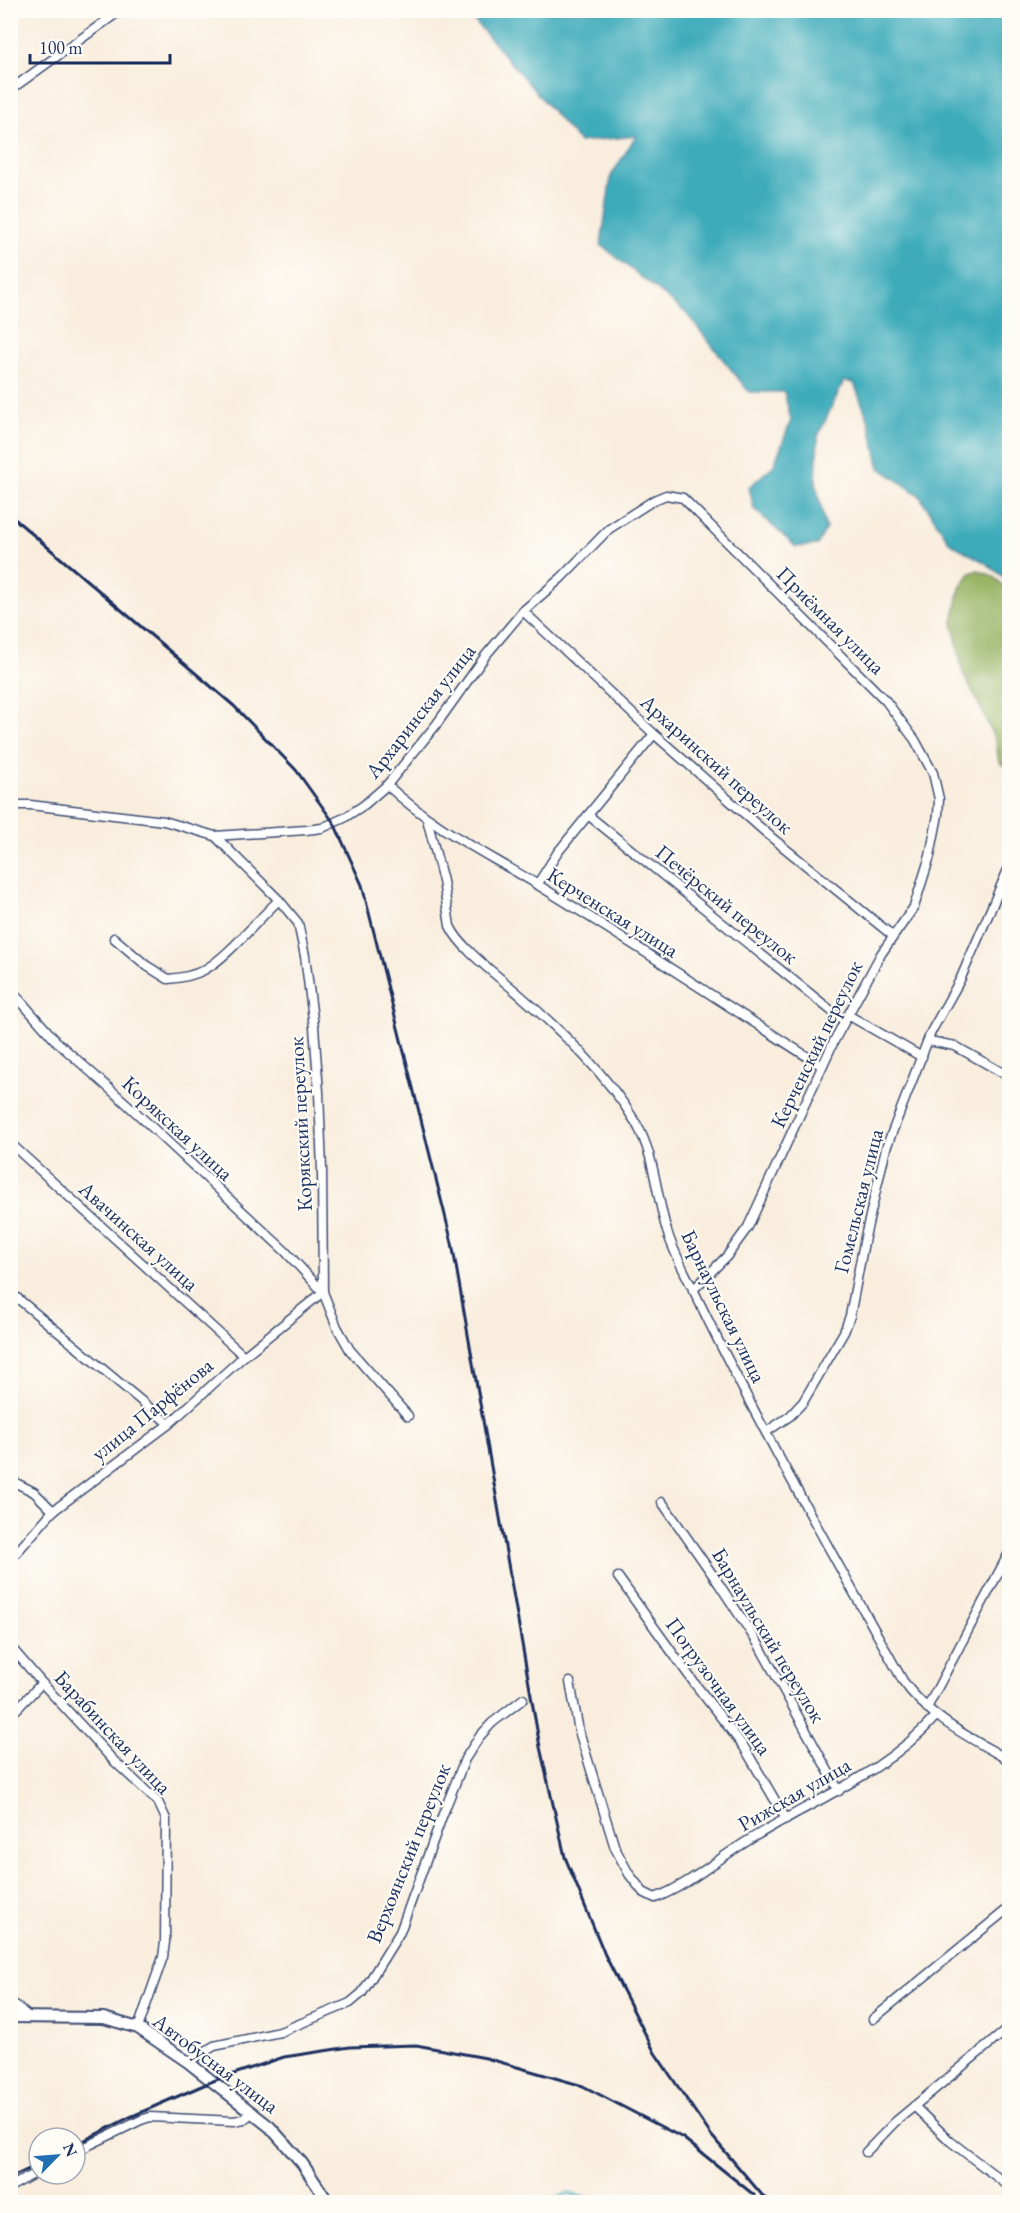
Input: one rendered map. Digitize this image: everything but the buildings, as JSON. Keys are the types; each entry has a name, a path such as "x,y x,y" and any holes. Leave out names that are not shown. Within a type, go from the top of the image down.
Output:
{"street":[{"path":"10,90 121,10"},
{"name":"Архаринская улица","path":"10,804 164,821 215,836 322,828 344,818 387,786 436,725 486,655 523,611 561,578 609,529 654,500 666,495"},
{"name":"Приёмная улица","path":"666,495 683,498 886,700 915,740 933,773 939,799"},
{"name":"Архаринский переулок","path":"523,611 654,734 771,837 893,936"},
{"path":"537,885 558,852 654,734"},
{"name":"Керченская улица","path":"387,786 427,819 537,885 822,1066"},
{"name":"Керченский переулок","path":"693,1290 727,1256 748,1227 846,1018 881,954 914,907 938,815 939,799"},
{"name":"Печёрский переулок","path":"588,815 846,1018 922,1057"},
{"name":"Барнаульская улица","path":"427,819 443,881 453,933 564,1037 607,1082 636,1124 647,1146 667,1232 693,1290 766,1432 903,1680 936,1716 1010,1761"},
{"name":"Корякский переулок","path":"215,836 279,900 298,923 305,956 314,1027 319,1092 323,1292 337,1327 350,1350 408,1416"},
{"name":"Гомельская улица","path":"766,1432 784,1420 803,1402 844,1332 850,1316 865,1237 886,1148 931,1032 970,959 1010,865"},
{"path":"114,938 147,966 168,979 190,975 204,970 220,958 279,900"},
{"name":"Корякская улица","path":"10,989 56,1041 285,1251 323,1292"},
{"path":"928,1041 955,1046 1010,1077"},
{"name":"Авачинская улица","path":"10,1143 244,1356"},
{"path":"10,1292 169,1424"},
{"name":"улица Парфёнова","path":"10,1560 53,1511 169,1424 244,1356 323,1292"},
{"path":"10,1480 34,1492 53,1511"},
{"name":"Барнаульский переулок","path":"662,1502 759,1645 838,1791"},
{"path":"927,1708 1010,1551"},
{"name":"Погрузочная улица","path":"618,1577 695,1684 744,1747 786,1819"},
{"name":"Барабинская улица","path":"10,1646 113,1760 158,1802 166,1819 163,1958 138,2028"},
{"name":"Рижская улица","path":"570,1682 579,1731 615,1848 629,1874 643,1892 655,1898 704,1871 748,1840 875,1769 908,1744 936,1716"},
{"path":"10,1716 42,1683"},
{"name":"Верхоянский переулок","path":"188,2061 214,2046 280,2032 350,2003 362,1993 400,1932 465,1759 480,1736 492,1723 523,1699"},
{"path":"873,2019 1010,1907"},
{"path":"10,2001 28,2016"},
{"name":"Автобусная улица","path":"10,2017 104,2018 138,2028 188,2061 270,2127 302,2163 328,2202"},
{"path":"866,2152 914,2106 1010,2027"},
{"path":"914,2106 950,2141 1010,2187"},
{"path":"87,2146 150,2117 234,2121 244,2119 253,2112"},
{"path":"10,2187 27,2178"}],"green space":[{"path":"978,570 993,576 1009,591 1010,763 1007,765 1002,765 998,758 997,745 963,673 953,623 960,588 970,573"}],"water":[{"path":"466,11 1009,11 1009,581 984,562 950,543 919,495 880,468 869,422 854,383 844,381 818,436 816,484 826,529 817,545 796,547 754,509 749,487 774,465 791,420 784,392 749,392 686,313 601,245 611,176 636,136 579,142"}],"waterway":[{"path":"540,2202 568,2194 603,2201 633,2202"},
{"path":"522,2202 528,2202"}],"railway":[{"path":"10,515 234,706 296,770 334,823 362,885 452,1243 540,1747 565,1857 605,1955 655,2053 711,2135 768,2202"},
{"path":"87,2139 128,2118 213,2081 284,2057 350,2047 416,2045 486,2058 583,2086 683,2138 754,2195"},
{"path":"10,2178 27,2170"}]}
